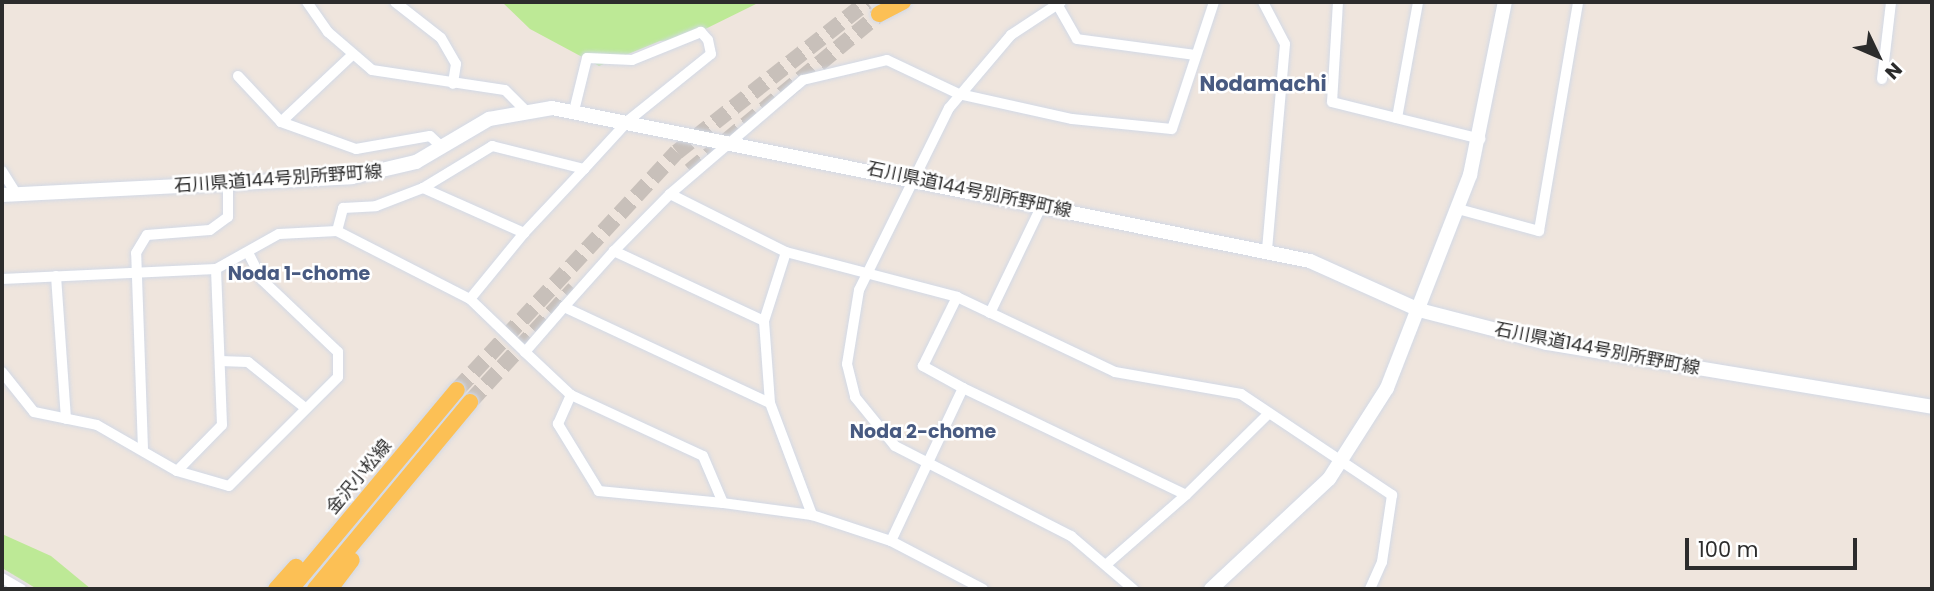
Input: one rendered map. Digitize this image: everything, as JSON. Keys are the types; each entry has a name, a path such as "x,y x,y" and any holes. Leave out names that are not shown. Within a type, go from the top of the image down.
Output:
{"main road":[{"path":"879,14 903,2"},
{"path":"1211,589 1287,524 1339,466 1387,387 1458,209 1480,139 1505,2"},
{"name":"石川県道144号別所野町線","path":"9,193 228,186 389,171 442,147 489,119 524,109 574,111 1267,251 1353,277 1419,310 1547,343 1932,407"},
{"name":"金沢小松線","path":"291,589 457,390"},
{"name":"金沢小松線","path":"315,589 470,402"},
{"path":"276,589 421,432"},
{"path":"330,589 423,458"}],"street":[{"path":"307,2 352,55 386,74 505,90 524,109"},
{"path":"395,2 441,38 456,64 453,84"},
{"path":"524,352 614,251 670,194 727,140 803,79 887,60 959,94 1163,131 1171,129 1214,2"},
{"path":"1263,2 1285,44 1267,251"},
{"path":"1338,2 1332,102 1480,139"},
{"path":"1397,118 1418,2"},
{"path":"1458,209 1539,231 1578,2"},
{"path":"1882,79 1891,2"},
{"path":"1131,589 1108,563 1072,536 895,446 855,397 847,364 849,332 869,271 959,94 1011,35 1059,3 1077,39 1196,55"},
{"path":"470,299 524,233 629,120 711,54 701,32 632,60 587,58 574,111"},
{"path":"281,122 352,55"},
{"path":"238,76 281,122 356,149 430,136 442,147"},
{"path":"337,231 343,208 376,206 423,188 492,146 584,169"},
{"path":"2,171 9,193"},
{"path":"143,449 136,253 147,235 210,230 228,217 228,186"},
{"path":"423,188 524,233"},
{"path":"670,194 786,252 869,271 957,297 1115,372 1241,394 1339,466 1392,495 1382,562 1370,589"},
{"path":"990,313 1042,205"},
{"path":"2,279 216,269 279,234 337,231 470,299 571,395 703,456 723,503"},
{"path":"614,251 764,321"},
{"path":"786,252 764,321 770,403 812,515"},
{"path":"2,372 34,412 97,425 143,449 177,471 229,486 304,407 338,377 338,352 262,281 248,253"},
{"path":"177,471 222,425 216,269"},
{"path":"56,276 66,419"},
{"path":"957,297 923,366 963,388 1186,495"},
{"path":"564,307 770,403"},
{"path":"220,361 248,362 304,407"},
{"path":"891,541 963,388"},
{"path":"571,395 558,424 599,491 812,515 891,541 983,589"},
{"path":"1108,563 1186,495 1268,414"},
{"path":"2,578 21,589"}],"green space":[{"path":"502,2 760,2 685,39 660,41 599,66 530,29"},
{"path":"2,534 51,556 91,589 37,589 2,568"}],"tunnel":[{"path":"457,390 677,152 867,2"},
{"path":"690,171 879,14"},
{"path":"470,402 574,289"}],"district":[{"name":"Nodamachi","path":"1263,84"},
{"name":"Noda 1-chome","path":"299,274"},
{"name":"Noda 2-chome","path":"923,432"}]}
